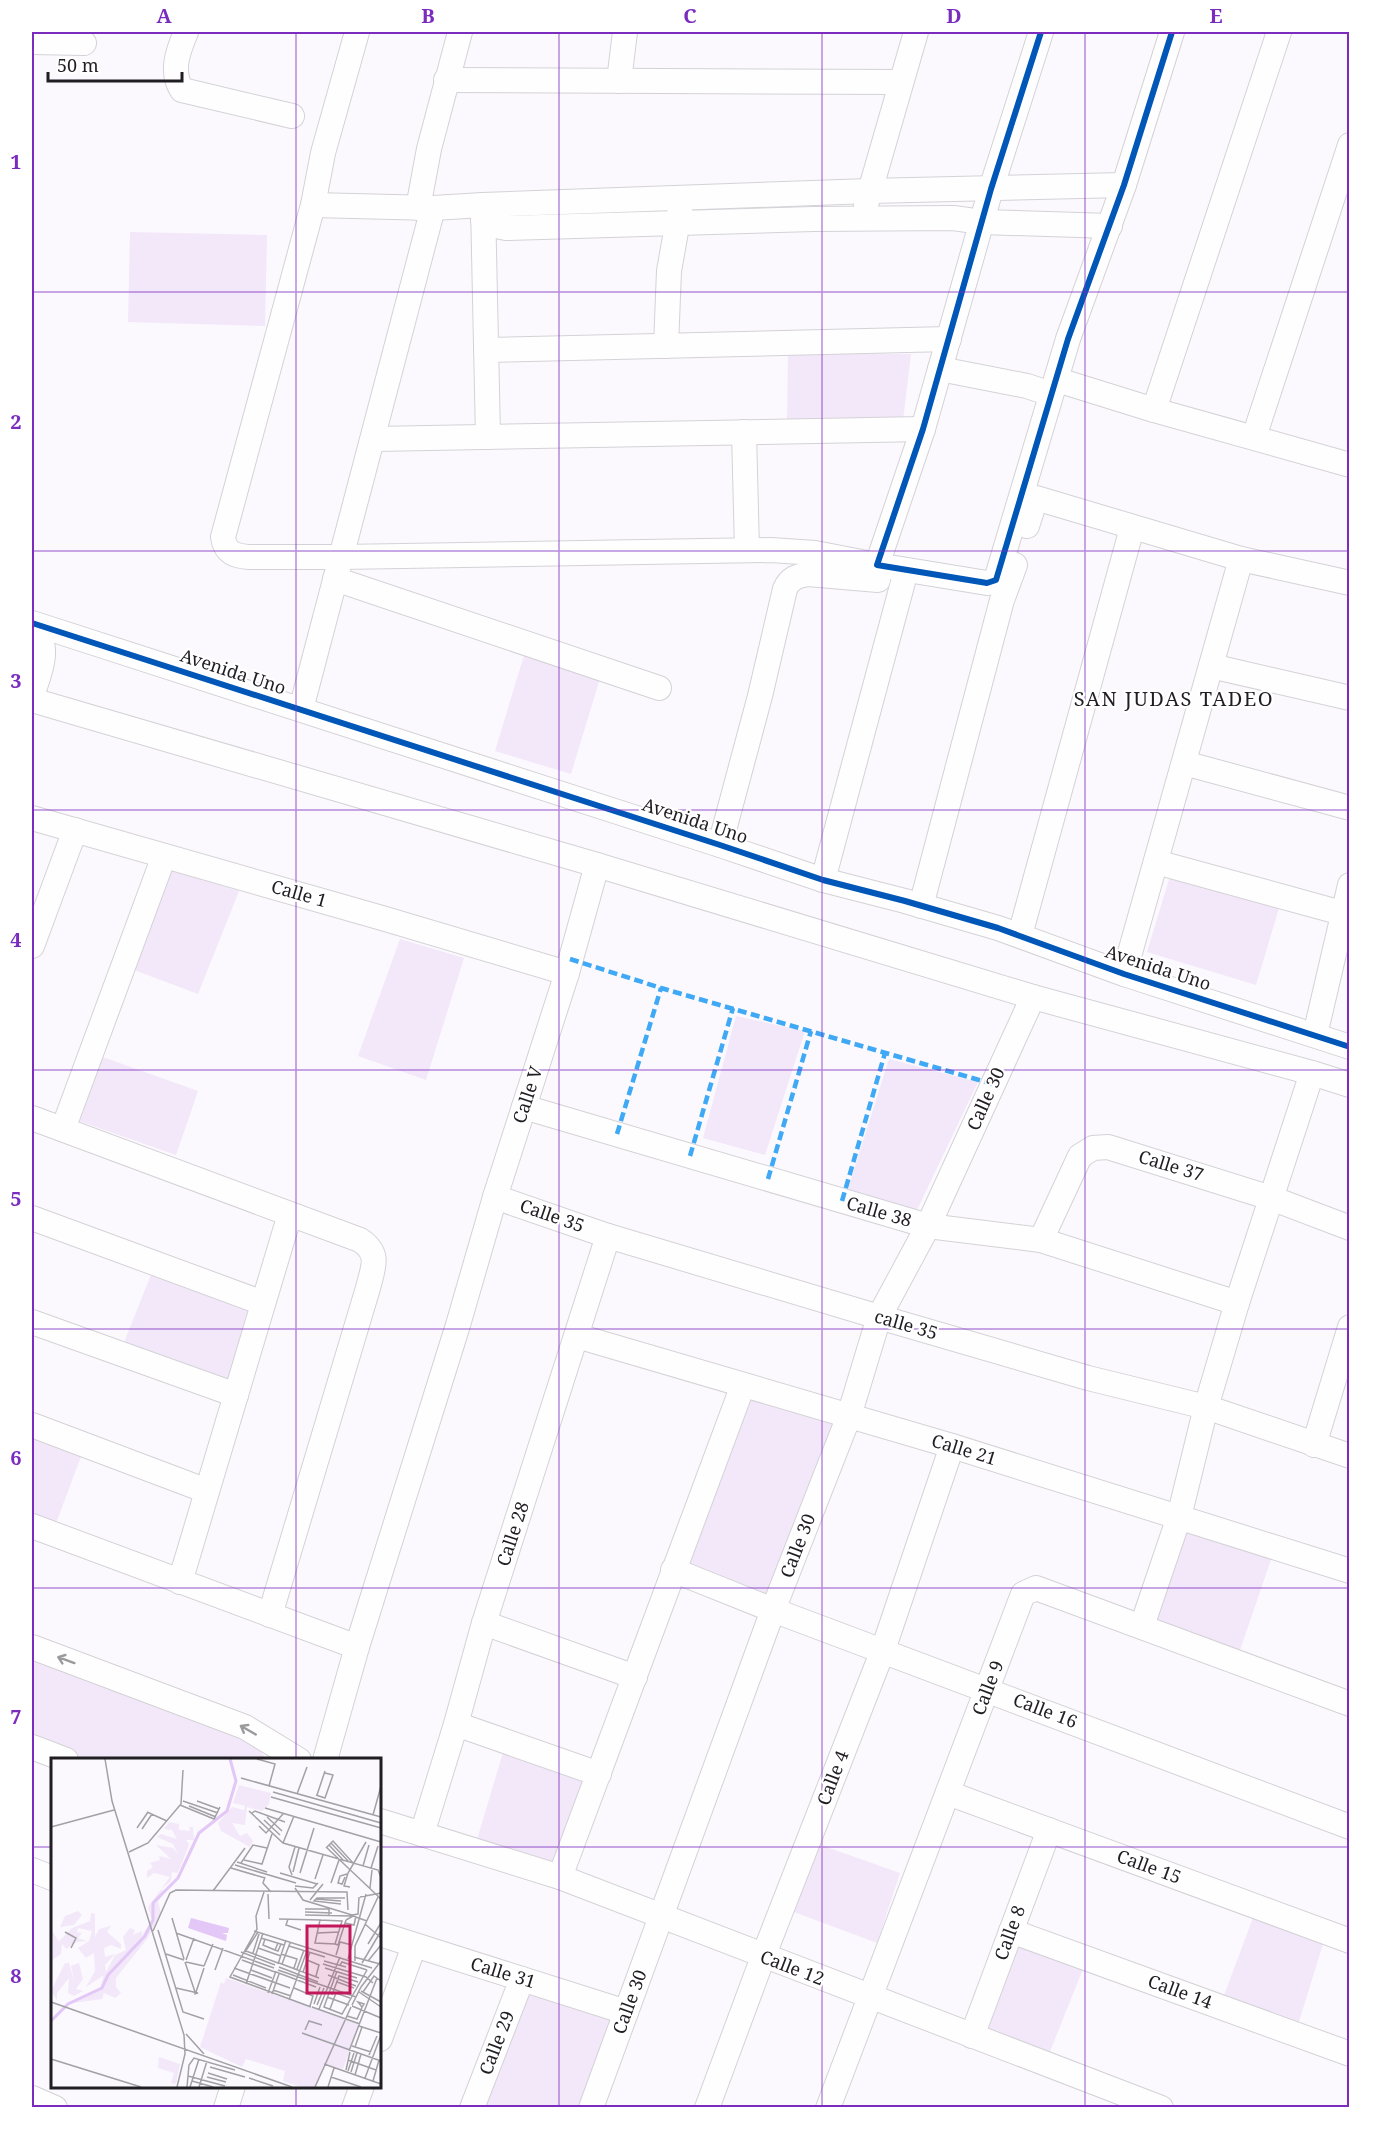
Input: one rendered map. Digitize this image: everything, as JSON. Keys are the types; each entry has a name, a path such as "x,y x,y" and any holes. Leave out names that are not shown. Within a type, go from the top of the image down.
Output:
{"street":[{"path":"186,32 176,64 176,81 182,90 292,116"},
{"path":"357,32 323,153 313,205 223,537 228,550 234,555 338,568 747,550 815,553 834,567 1002,600"},
{"path":"301,709 374,439 426,208 429,149 460,32"},
{"path":"619,81 625,32"},
{"path":"862,219 916,32"},
{"path":"877,565 923,429 991,189 1041,32"},
{"path":"720,845 760,696 785,589 789,581 798,576 834,567 877,565 983,583 996,580 1057,388 1068,339 1124,185 1172,32"},
{"path":"1154,410 1279,32"},
{"path":"32,42 84,43"},
{"path":"446,80 901,82"},
{"path":"1254,437 1350,146"},
{"path":"313,205 483,212 683,198 1124,185"},
{"path":"666,346 669,271 683,198"},
{"path":"483,212 496,226 507,228 953,218 982,222 1110,226"},
{"path":"483,212 488,437"},
{"path":"486,350 949,339"},
{"path":"940,369 1027,386 1057,388 1154,410 1349,463"},
{"path":"374,439 923,429"},
{"path":"744,432 747,550"},
{"path":"921,906 1002,600 1018,558 1036,498 1241,559 1350,583"},
{"path":"1020,935 1132,528"},
{"path":"1124,974 1241,559"},
{"path":"338,568 659,688"},
{"path":"823,880 903,582"},
{"path":"32,625 45,655 32,698 1033,997 1350,1085"},
{"name":"Avenida Uno","path":"32,625 301,709 823,880 1020,935 1124,974 1350,1047"},
{"path":"45,655 65,645 88,641"},
{"path":"1211,666 1350,698"},
{"path":"1184,763 1350,808"},
{"name":"Calle 1","path":"32,818 567,973"},
{"path":"32,946 75,830"},
{"path":"63,1129 164,856"},
{"path":"1156,862 1340,914"},
{"name":"Calle V","path":"326,1758 357,1647 458,1325 495,1197 567,973 597,865"},
{"path":"1315,1035 1340,914 1350,885"},
{"name":"Calle 30","path":"591,2108 773,1610 849,1416 879,1317 928,1226 1033,997"},
{"path":"1142,1626 1179,1517 1206,1407 1237,1303 1312,1073"},
{"name":"Calle 38","path":"524,1107 928,1226 1041,1240 1237,1303"},
{"path":"32,1118 360,1240 373,1252 374,1260 368,1288 270,1614"},
{"name":"Calle 37","path":"1041,1240 1080,1156 1093,1148 1108,1147 1271,1198 1350,1228"},
{"name":"Calle 35","path":"495,1197 608,1236"},
{"path":"180,1582 290,1215"},
{"path":"32,1218 263,1303"},
{"name":"calle 35","path":"608,1236 1088,1378 1206,1407 1350,1456"},
{"name":"Calle 28","path":"422,1834 484,1623 608,1236"},
{"path":"32,1322 236,1395"},
{"name":"Calle 21","path":"577,1336 952,1446 1350,1571"},
{"path":"1314,1445 1348,1340"},
{"path":"560,1878 743,1385"},
{"path":"32,1425 207,1491"},
{"name":"Calle 4","path":"707,2108 763,1957 883,1650 952,1446"},
{"path":"32,1526 357,1647"},
{"name":"Calle 16","path":"673,1569 773,1610 1350,1827"},
{"name":"Calle 9","path":"828,2108 1023,1594 1036,1588 1350,1704"},
{"path":"484,1623 635,1677"},
{"path":"32,1647 245,1727 278,1753 292,1758"},
{"path":"456,1724 599,1774"},
{"path":"32,1747 61,1758"},
{"name":"Calle 15","path":"948,1793 1350,1941"},
{"name":"Calle 12","path":"381,1821 560,1878 1161,2108"},
{"name":"Calle 8","path":"972,2036 1048,1830"},
{"path":"32,1870 51,1878"},
{"name":"Calle 14","path":"1011,1931 1350,2054"},
{"name":"Calle 31","path":"381,1934 626,2012"},
{"path":"381,2036 414,1946"},
{"name":"Calle 29","path":"472,2108 522,1979"},
{"path":"226,2108 232,2088"},
{"path":"354,2108 361,2088"},
{"path":"32,2098 55,2108"}],"shaded area":[{"path":"130,232 267,235 265,326 128,322"},
{"path":"788,354 911,354 903,420 787,419"},
{"path":"525,652 601,675 571,774 495,751"},
{"path":"164,868 239,891 198,994 126,967"},
{"path":"1170,876 1279,908 1256,985 1147,952"},
{"path":"400,939 464,958 426,1080 358,1056"},
{"path":"736,1016 805,1031 765,1155 703,1138"},
{"path":"97,1055 198,1091 176,1155 73,1119"},
{"path":"889,1059 978,1082 916,1212 847,1192"},
{"path":"152,1272 246,1307 247,1311 229,1381 123,1345"},
{"path":"746,1398 831,1419 835,1425 772,1596 764,1598 688,1569 685,1558"},
{"path":"32,1434 82,1454 55,1526 32,1518"},
{"path":"1182,1530 1273,1554 1240,1650 1159,1621 1155,1612"},
{"path":"32,1653 240,1730 265,1758 78,1758 32,1741"},
{"path":"504,1749 583,1778 585,1786 556,1865 476,1843"},
{"path":"818,1844 900,1873 877,1943 794,1912"},
{"path":"1254,1915 1324,1941 1297,2028 1223,1998"},
{"path":"1015,1943 1083,1969 1049,2054 985,2030"},
{"path":"529,1993 609,2017 610,2024 581,2107 482,2108"}],"marked path":[{"path":"570,959 661,988 993,1084"},
{"path":"617,1134 661,988"},
{"path":"690,1156 733,1008"},
{"path":"768,1179 811,1031"},
{"path":"842,1201 885,1053"}],"cycle path":[{"path":"1041,32 991,189 923,429 877,565 987,583 996,580 1068,339 1124,185 1172,32"},
{"path":"32,623 823,880 998,928 1124,974 1350,1047"}],"district":[{"name":"SAN JUDAS TADEO","path":"1174,699"}]}
